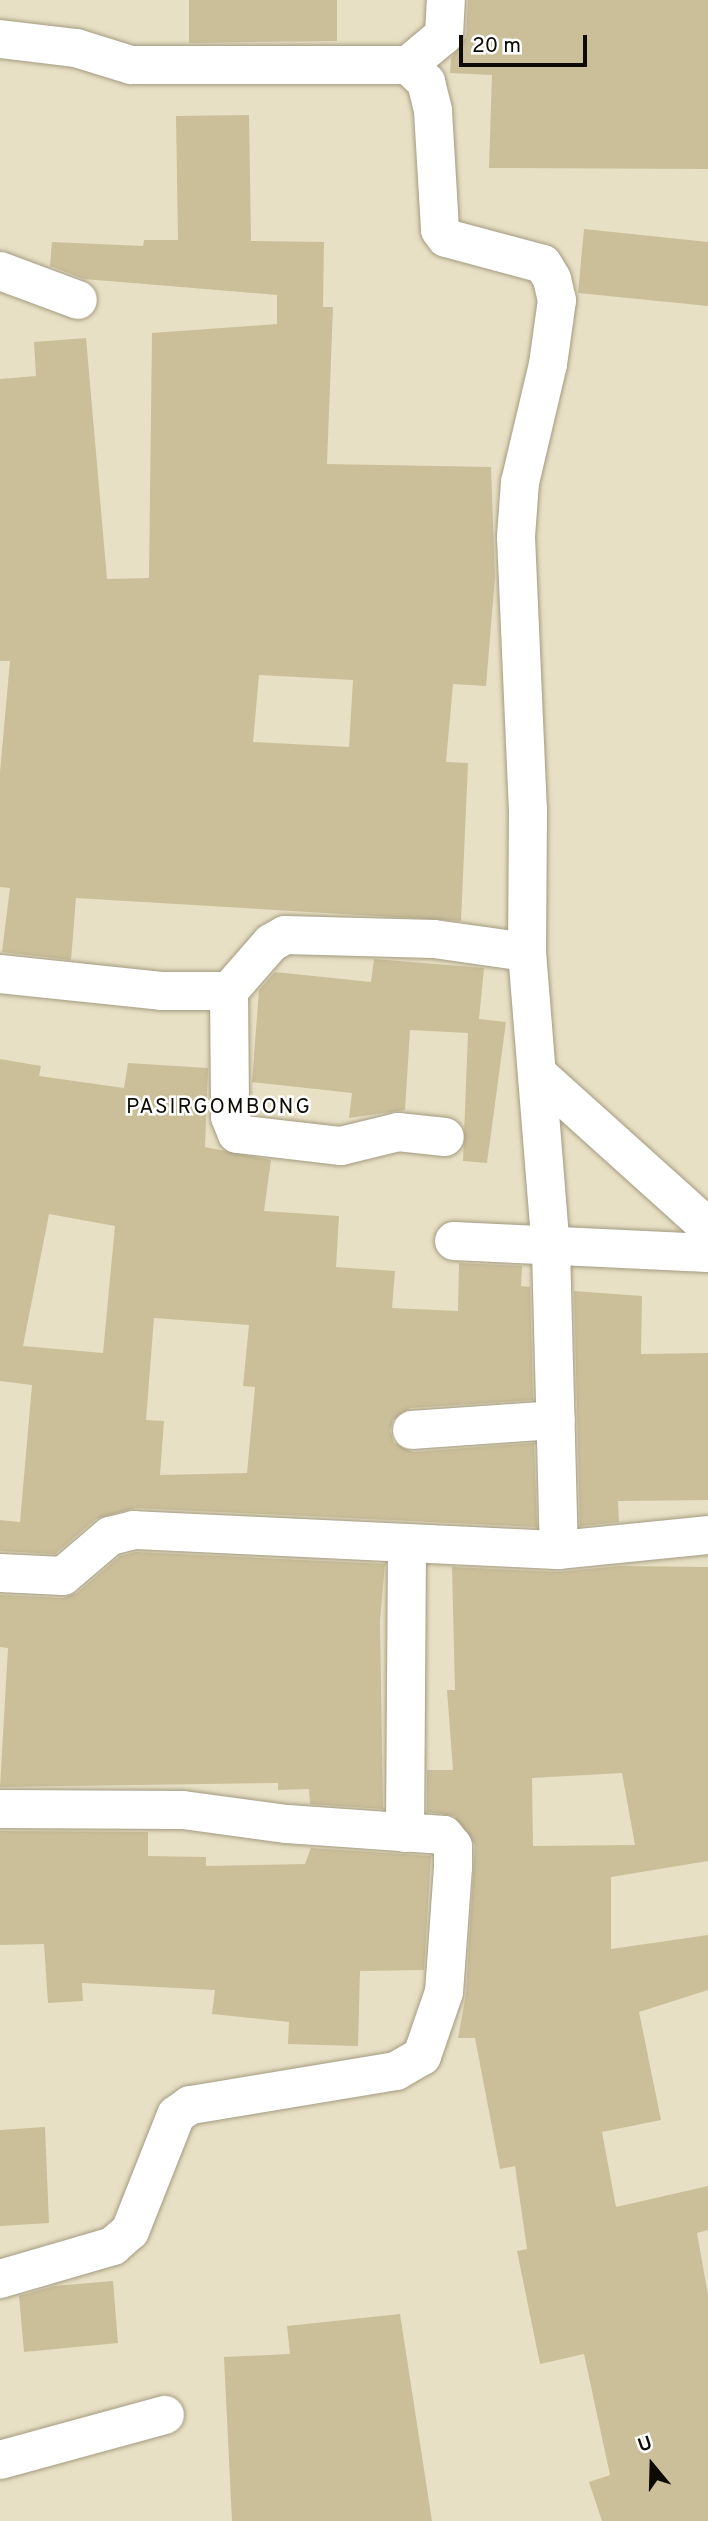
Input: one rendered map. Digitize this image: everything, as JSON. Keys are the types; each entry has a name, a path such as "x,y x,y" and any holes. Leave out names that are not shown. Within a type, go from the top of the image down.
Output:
{"street":[{"path":"0,39 64,46 131,65 408,65 444,35 446,0"},
{"path":"408,65 426,82 433,111 440,230 446,238 543,264 557,300 520,482 516,537 528,810 527,952 551,1249 559,1550"},
{"path":"0,271 78,300"},
{"path":"445,1137 398,1132 341,1146 237,1133 230,1117 229,991 271,943 285,935 434,939 527,952"},
{"path":"0,974 160,991 229,991"},
{"path":"539,1075 708,1227"},
{"path":"454,1241 551,1249 708,1253"},
{"path":"412,1430 556,1420"},
{"path":"0,1573 63,1576 110,1536 134,1530 559,1550 708,1535"},
{"path":"405,1833 407,1543"},
{"path":"0,1809 183,1810 444,1835 453,1846 444,1992 422,2056 396,2071 190,2105 176,2115 130,2231 113,2246 0,2279"},
{"path":"0,2460 165,2415"}],"building":[{"path":"189,0 337,0 337,41 189,43"},
{"path":"468,0 708,0 708,169 489,168 492,75 450,73 451,58 466,37"},
{"path":"249,115 251,241 324,242 323,307 333,307 327,464 491,467 495,577 486,686 453,684 446,762 468,763 461,921 76,898 71,960 2,952 10,888 0,887 0,772 10,661 0,661 0,379 36,376 34,342 86,338 107,579 149,578 152,333 277,324 277,295 84,279 50,266 52,242 143,246 144,240 178,240 176,116","holes":["259,675 353,680 349,747 253,742"]},
{"path":"584,229 708,242 708,306 578,293"},
{"path":"374,959 484,968 479,1019 506,1022 487,1163 463,1161 468,1033 410,1030 405,1110 349,1118 352,1093 252,1082 259,990 275,972 371,982"},
{"path":"0,1059 41,1066 39,1076 124,1088 128,1063 208,1068 205,1147 271,1160 264,1211 339,1216 336,1267 395,1271 392,1308 458,1311 459,1263 522,1266 521,1286 530,1287 533,1400 410,1408 393,1420 390,1431 394,1443 413,1452 534,1443 537,1527 135,1508 96,1519 55,1554 0,1551 0,1520 20,1522 32,1385 0,1381","holes":["49,1214 115,1226 103,1353 23,1346","154,1318 249,1325 243,1386 255,1387 247,1473 160,1475 164,1421 146,1420"]},
{"path":"574,1291 642,1296 641,1354 708,1353 708,1500 618,1501 619,1522 580,1526"},
{"path":"136,1552 385,1564 380,1621 383,1809 310,1804 309,1789 278,1790 278,1783 0,1787 8,1648 0,1647 0,1595 63,1598 77,1593 120,1556"},
{"path":"620,1566 708,1567 708,1861 611,1877 611,1949 708,1935 708,1990 639,2012 661,2120 602,2132 616,2207 708,2186 708,2230 697,2233 708,2295 708,2521 602,2521 589,2482 610,2475 584,2354 540,2364 517,2251 527,2249 515,2166 500,2169 475,2038 458,2038 466,1994 475,1845 454,1816 427,1812 427,1770 453,1770 447,1690 455,1690 452,1567 558,1572","holes":["622,1773 635,1845 533,1846 532,1778"]},
{"path":"0,1831 148,1832 148,1856 206,1857 206,1866 305,1864 311,1848 431,1856 424,1970 360,1971 358,2046 288,2044 289,2022 212,2014 215,1990 82,1983 83,2001 48,2003 44,1944 0,1945"},
{"path":"45,2127 49,2223 0,2226 0,2130"},
{"path":"113,2281 118,2343 24,2352 19,2296 54,2286"},
{"path":"400,2314 432,2521 232,2521 224,2357 290,2354 287,2326"}],"district":[{"name":"PASIRGOMBONG","path":"219,1108"}]}
